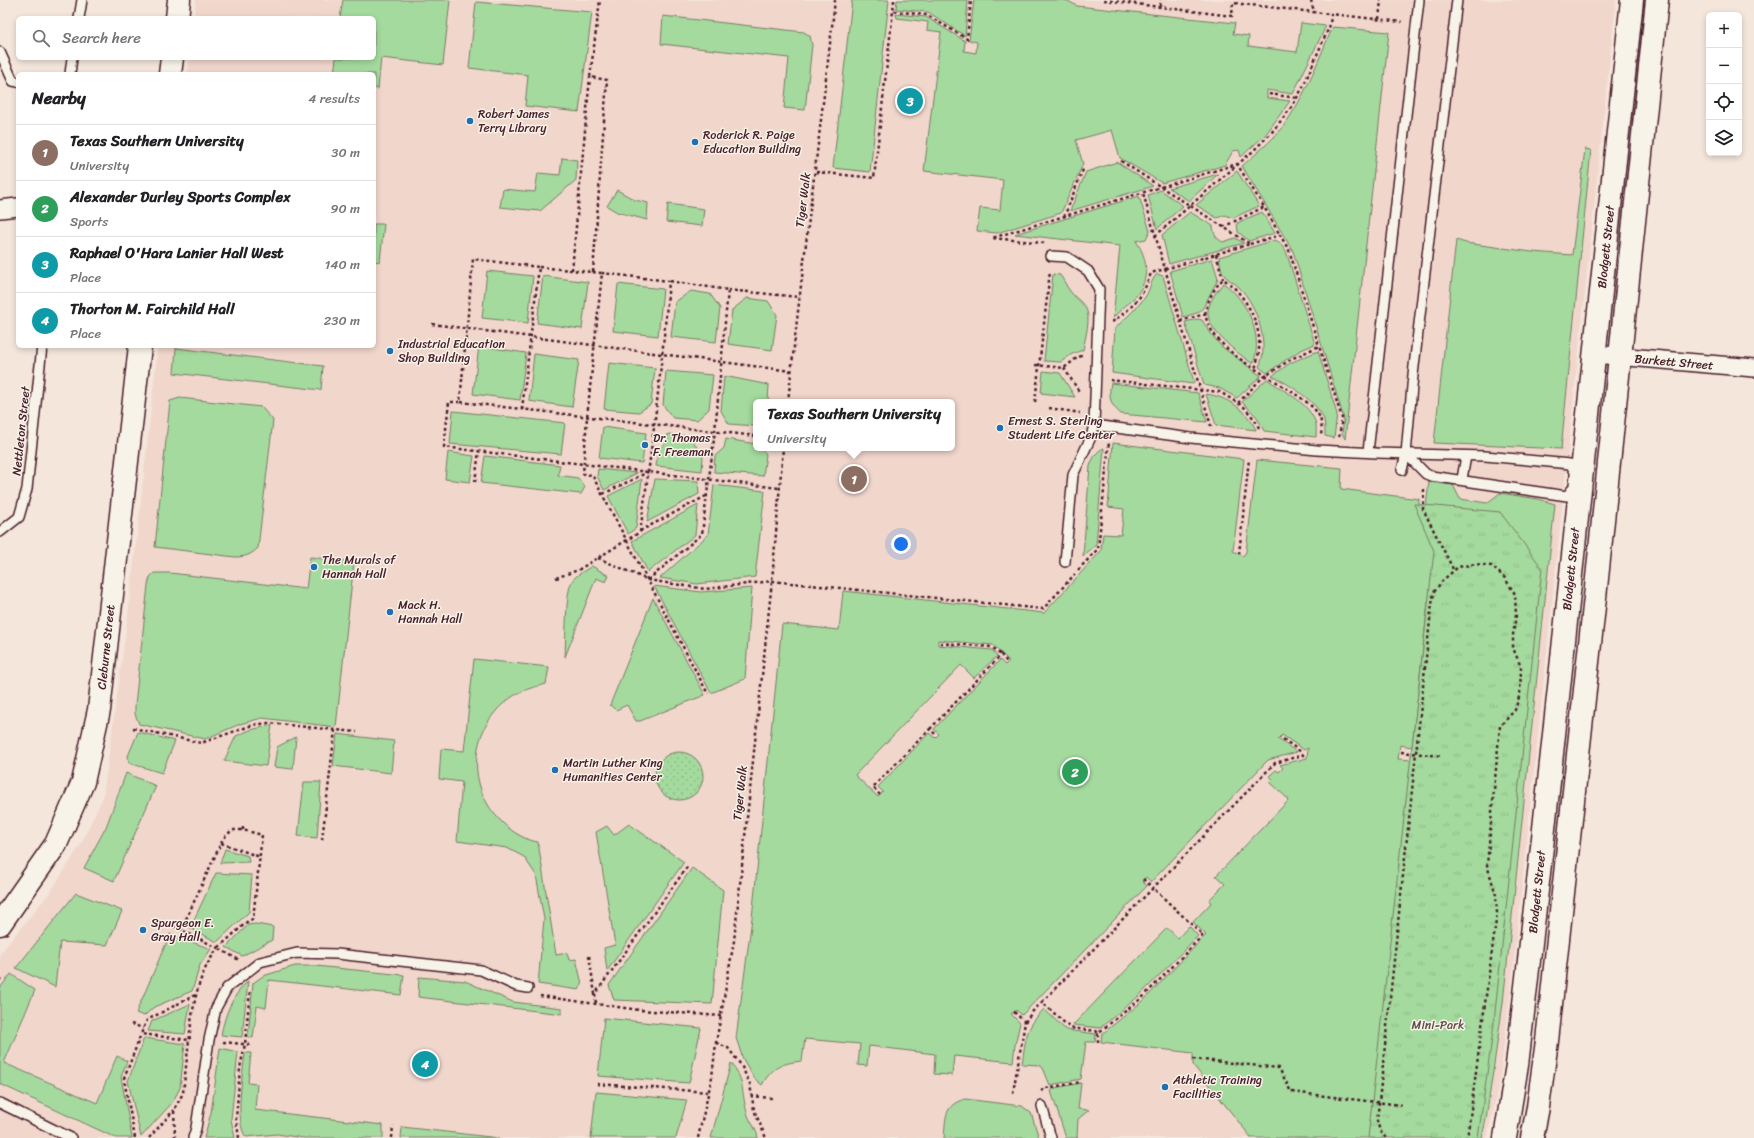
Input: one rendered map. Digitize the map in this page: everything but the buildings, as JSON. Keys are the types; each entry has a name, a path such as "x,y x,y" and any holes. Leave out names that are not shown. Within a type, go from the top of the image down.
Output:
{"main road":[{"path":"177,16 179,0"},
{"name":"Blodgett Street","path":"1505,1138 1517,1065 1543,838 1632,0"},
{"path":"1532,1138 1547,1041 1658,0"},
{"path":"170,72 172,60"},
{"name":"Cleburne Street","path":"0,924 56,844 84,782 99,710 140,348"},
{"path":"1580,479 1607,483"},
{"path":"1543,838 1568,841"}],"street":[{"path":"0,209 16,207"},
{"name":"Burkett Street","path":"1594,354 1754,368"}],"lane":[{"path":"79,16 82,0"},
{"path":"1368,452 1419,0"},
{"path":"1402,470 1406,454 1413,376 1457,0"},
{"path":"0,52 13,81 16,82"},
{"path":"70,72 72,60"},
{"path":"1051,256 1067,257 1088,271 1099,289 1094,425 1091,436 1073,476 1065,562"},
{"name":"Nettleton Street","path":"0,532 19,517 27,489 42,348"},
{"path":"1094,425 1216,440 1320,450 1466,456 1570,464 1580,479 1567,496 1462,479 1431,476 1426,474 1406,454"},
{"path":"1462,479 1466,456"},
{"path":"193,1138 196,1128 209,1040 216,1008 227,988 260,962 297,953 337,954 481,970 516,986 528,988"},
{"path":"0,1103 71,1138"},
{"path":"1042,1106 1051,1138"}],"path":[{"path":"572,270 590,77 600,0"},
{"name":"Tiger Walk","path":"788,399 799,297 816,172 835,0"},
{"path":"816,172 874,178 894,0"},
{"path":"893,11 927,15 967,39 971,0"},
{"path":"1104,0 1232,16 1234,2 1416,23"},
{"path":"1160,6 1161,0"},
{"path":"1311,0 1314,12"},
{"path":"1379,19 1381,0"},
{"path":"1155,236 1272,132 1291,108 1296,98 1330,25 1331,14"},
{"path":"590,77 607,80 593,272"},
{"path":"1269,94 1296,98"},
{"path":"1121,161 1250,244"},
{"path":"1035,402 1052,244 992,238 1237,164"},
{"path":"1237,164 1289,250 1342,418 1337,451"},
{"path":"1064,217 1084,167"},
{"path":"1142,193 1216,440"},
{"path":"1223,227 1264,207"},
{"path":"1098,334 1138,301 1146,287 1151,273 1280,235"},
{"path":"1216,254 1223,279 1232,285 1240,295 1256,325 1259,338 1258,357 1255,369"},
{"path":"460,402 473,259 669,281 728,290 799,297"},
{"path":"522,409 539,267"},
{"path":"602,273 587,417 583,474 592,475 708,694"},
{"path":"1223,279 1215,287 1208,301 1205,314 1206,321 1217,338 1255,369 1307,402 1318,414 1322,426 1320,450"},
{"path":"640,532 663,355 669,281"},
{"path":"648,580 702,534 715,431 728,290"},
{"path":"1180,321 1205,314"},
{"path":"432,324 791,371"},
{"path":"1238,403 1266,376 1293,358 1319,346"},
{"path":"1035,365 1064,368 1078,357 1097,354"},
{"path":"1096,378 1220,392 1244,407 1255,420 1261,431 1261,444"},
{"path":"753,436 460,402 449,402 444,447 780,488"},
{"path":"1049,408 1094,415"},
{"path":"598,558 648,580 705,589 772,581 1043,609 1098,549 1110,427"},
{"path":"1239,554 1251,443"},
{"path":"475,482 479,451"},
{"name":"Tiger Walk","path":"698,1138 712,1077 716,1044 734,941 772,581 783,451"},
{"path":"602,494 649,472"},
{"path":"1426,474 1422,499 1423,509 1454,571"},
{"path":"556,578 578,570 626,540 706,496"},
{"path":"1386,1138 1380,1130 1377,1121 1434,592 1443,580 1458,567 1476,564 1490,566 1504,577 1515,594 1516,615 1512,648 1521,667 1520,694 1515,710 1500,726 1487,864 1496,895 1497,912 1466,1138"},
{"path":"940,643 992,647 1008,662"},
{"path":"880,795 873,788 1001,655"},
{"path":"133,728 201,743 253,725 269,723 357,732"},
{"path":"930,729 937,736"},
{"path":"322,840 335,730"},
{"path":"1013,1093 1025,1022 1033,1011 1275,763 1303,755 1280,737"},
{"path":"1401,752 1441,756"},
{"path":"243,825 243,830"},
{"path":"181,930 225,837 232,830 243,830 262,835 253,920 248,921 218,948 238,959 251,983 245,1044 240,1068 236,1119 239,1138"},
{"path":"222,844 260,857"},
{"path":"595,994 688,866"},
{"path":"1098,1033 1142,998 1203,935 1144,879"},
{"path":"589,956 596,1004"},
{"path":"528,988 537,996 639,1010 721,1016"},
{"path":"135,1138 124,1079 143,1028 147,1020 195,995"},
{"path":"1042,1002 1070,1028 1096,1031 1098,1033"},
{"path":"1014,1012 1025,1022"},
{"path":"131,1024 143,1028"},
{"path":"1098,1033 1098,1042"},
{"path":"141,1034 189,1040 183,1093 174,1110 149,1138"},
{"path":"716,1044 728,1048 741,1065 750,1084 754,1110 766,1138"},
{"path":"1193,1059 1279,1068 1291,1092 1401,1105"},
{"path":"1039,1092 1046,1088 1081,1082"},
{"path":"597,1084 708,1092"},
{"path":"751,1096 772,1098"},
{"path":"174,1110 175,1138"},
{"path":"392,1138 394,1126"}],"shaded area":[{"path":"196,0 1616,0 1511,988 1499,1084 1487,1138 0,1138 0,954 51,891 80,846 103,797 129,608 158,348 376,348 376,72 188,72 190,60 376,60 376,16 194,16"}],"green space":[{"path":"343,0 450,0 443,65 381,58 378,89 376,88 376,72 334,72 336,60 376,60 376,16 340,16"},
{"path":"852,0 889,0 870,172 833,168"},
{"path":"897,0 968,0 965,36 928,12 896,9"},
{"path":"974,0 1062,0 1068,1 1077,6 1235,23 1233,34 1249,36 1248,46 1297,52 1301,23 1326,26 1293,94 1267,90 1267,98 1290,101 1266,134 1241,157 1239,150 1233,151 1225,165 1162,183 1120,158 1112,130 1076,140 1083,164 1061,213 997,233 977,231 980,208 1000,210 1003,180 924,171 941,32 927,30 928,22 897,18 896,14 926,17 965,41 964,51 976,53 977,42 969,40"},
{"path":"476,2 592,12 579,112 525,106 528,75 469,68"},
{"path":"663,16 804,32 810,36 812,45 805,110 784,108 789,58 661,44"},
{"path":"1333,27 1389,32 1345,439 1342,433 1344,419 1293,251 1242,166 1273,138 1289,118 1308,85"},
{"path":"1585,149 1591,150 1561,449 1434,443 1456,240 1466,243 1532,252 1572,255"},
{"path":"562,158 577,160 576,180 540,211 500,207 503,189 535,192 538,173 560,175"},
{"path":"1117,162 1153,186 1070,211 1086,172"},
{"path":"1237,171 1259,206 1233,218 1225,215 1217,218 1196,205"},
{"path":"1218,174 1189,201 1169,188"},
{"path":"617,190 635,200 648,203 647,220 617,212 607,206"},
{"path":"1161,190 1183,206 1157,229 1148,195"},
{"path":"1139,196 1150,231 1146,239 1136,241 1145,261 1146,268 1144,283 1136,296 1113,318 1120,246 1015,234"},
{"path":"668,204 704,209 702,226 666,222"},
{"path":"1190,212 1213,226 1215,236 1223,242 1235,238 1244,243 1169,264 1162,235"},
{"path":"1262,212 1275,233 1249,241 1238,232 1237,223"},
{"path":"376,224 384,224 380,261 376,262"},
{"path":"1275,240 1279,242 1286,251 1315,344 1299,351 1267,373 1259,367 1263,347 1260,325 1256,314 1239,287 1224,275 1221,269 1219,257"},
{"path":"1212,259 1218,278 1216,283 1203,308 1197,313 1183,317 1170,271"},
{"path":"487,271 533,276 528,323 482,318"},
{"path":"1053,274 1060,275 1067,287 1085,307 1088,316 1083,350 1072,354 1061,362 1044,361"},
{"path":"1157,274 1163,276 1194,382 1193,384 1112,373 1115,328 1146,296 1153,279"},
{"path":"543,276 588,282 582,329 537,323"},
{"path":"1223,283 1239,298 1251,319 1255,330 1256,342 1256,353 1253,364 1224,341 1208,318 1210,303"},
{"path":"618,284 663,289 658,336 613,331"},
{"path":"691,291 710,294 720,308 716,342 671,337 675,302"},
{"path":"747,298 768,301 777,315 772,350 728,344 732,310"},
{"path":"1198,319 1202,320 1221,346 1261,376 1237,398 1219,388 1204,385 1185,322"},
{"path":"479,346 526,353 520,400 473,394"},
{"path":"176,348 323,366 321,390 174,373"},
{"path":"1318,351 1337,414 1334,438 1325,436 1324,420 1310,400 1286,383 1272,376 1290,363"},
{"path":"534,354 579,360 572,407 529,401"},
{"path":"609,363 655,368 651,404 639,412 604,409"},
{"path":"666,371 713,375 709,409 697,420 673,418 663,405"},
{"path":"1043,371 1060,373 1075,397 1041,393"},
{"path":"724,376 769,385 768,399 753,399 753,426 729,424 721,411"},
{"path":"1267,379 1301,402 1316,423 1316,437 1264,431 1257,417 1242,402"},
{"path":"1111,383 1198,393 1207,422 1121,414 1112,404 1110,396"},
{"path":"1206,394 1222,398 1236,406 1247,416 1256,430 1216,425"},
{"path":"180,398 261,407 273,420 258,548 248,555 235,557 155,547 170,401"},
{"path":"453,411 565,423 561,454 450,444"},
{"path":"603,427 646,433 642,463 599,458"},
{"path":"668,434 695,437 694,443 703,456 702,471 656,466 658,450 667,442"},
{"path":"726,439 753,444 753,451 764,451 766,454 763,476 714,472 715,456 724,448"},
{"path":"1113,443 1244,459 1233,551 1243,556 1246,552 1257,460 1342,468 1341,489 1419,499 1419,510 1448,570 1432,589 1428,602 1412,747 1400,745 1398,759 1412,760 1383,1138 1250,1138 1250,1136 1193,1065 1193,1053 1101,1042 1102,1034 1143,1001 1206,935 1193,922 1211,903 1209,900 1225,884 1216,876 1289,800 1270,782 1273,779 1269,776 1276,770 1279,772 1283,768 1280,765 1307,758 1308,748 1304,750 1282,735 1278,739 1297,752 1268,760 1151,882 1146,877 1142,881 1147,886 1022,1015 1016,1010 1011,1014 1020,1023 1013,1062 954,1056 952,1075 934,1074 935,1054 869,1046 867,1066 858,1065 860,1044 805,1039 802,1061 789,1063 778,1067 770,1074 762,1085 754,1078 743,1059 736,1038 752,918 782,624 839,630 843,591 1044,613 1101,551 1103,534 1121,535 1124,509 1108,507","holes":["938,640 993,645 1009,661 1005,665 1000,660 934,729 939,734 935,738 929,733 878,787 883,792 878,797 855,775 961,665 974,678 997,656 992,650 938,645"]},
{"path":"1104,448 1096,545 1083,556 1090,466 1097,453"},
{"path":"448,452 474,456 470,482 445,479"},
{"path":"485,456 560,465 558,475 578,478 585,487 581,494 481,483"},
{"path":"598,469 637,473 604,490 597,476"},
{"path":"642,479 636,528 628,534 608,496"},
{"path":"655,479 698,481 699,494 647,522"},
{"path":"1429,482 1453,485 1460,499 1487,503 1500,493 1538,499 1555,504 1503,1003 1482,1138 1469,1138 1503,731 1426,506"},
{"path":"714,485 765,491 755,577 697,584 660,578 708,535"},
{"name":"Mini-Park","path":"1414,504 1500,512 1542,568 1493,1031 1478,1138 1368,1138 1434,551"},
{"path":"698,505 695,535 648,572 632,541"},
{"path":"310,557 354,562 336,727 262,718 240,724 205,739 139,724 135,714 135,705 148,585 150,577 154,573 170,573 306,589"},
{"path":"592,566 609,576 606,582 596,578 565,657 567,606 570,587 572,581 576,577"},
{"path":"654,586 701,592 752,588 745,679 711,693"},
{"path":"653,598 705,695 640,721 636,721 627,705 616,710 610,705"},
{"path":"474,659 549,667 546,684 524,691 512,697 498,709 487,723 480,739 477,755 477,772 481,789 488,805 499,819 517,834 538,842 556,955 567,953 569,960 576,959 582,984 579,990 538,984 544,919 536,875 524,857 507,848 457,841 462,782 439,779 441,749 464,751"},
{"path":"272,725 266,766 224,761 236,736 250,730"},
{"path":"138,732 175,741 162,773 129,763 128,756"},
{"path":"337,734 394,741 391,773 333,766"},
{"path":"296,737 293,769 274,767 277,747"},
{"path":"674,752 684,752 696,759 703,771 703,781 696,793 684,800 674,800 666,796 659,789 655,781 655,771 659,763 666,756"},
{"path":"126,773 156,786 114,881 84,868 106,827"},
{"path":"304,782 321,782 317,838 298,836"},
{"path":"629,824 684,862 607,971 604,948 615,945 596,832 607,826 614,835"},
{"path":"225,849 248,856 249,862 220,863"},
{"path":"692,868 723,890 712,1004 614,1000 609,985"},
{"path":"216,873 252,875 249,912 217,942 190,928"},
{"path":"76,893 122,911 107,945 60,942 55,987 16,968"},
{"path":"256,924 273,927 272,940 242,956 226,947 248,925"},
{"path":"1189,926 1198,936 1139,996 1100,1028 1073,1025 1167,928 1178,938"},
{"path":"170,934 211,949 200,965 192,991 154,1007 144,1016 136,1013"},
{"path":"295,966 316,966 404,975 401,995 269,980 266,1008 257,1006 253,1038 248,1037 253,983 263,976"},
{"path":"11,974 35,990 4,1063 97,1103 117,1056 127,1061 121,1077 132,1138 116,1138 0,1084 0,988"},
{"path":"419,977 465,981 513,1002 562,1008 562,1014 418,997"},
{"path":"248,981 242,1037 221,1035 233,999"},
{"path":"190,1004 185,1034 148,1031 152,1021"},
{"path":"1044,1009 1066,1030 1096,1034 1095,1042 1086,1042 1081,1079 1050,1085 1043,1068 1039,1065 1022,1064 1027,1034 1033,1022"},
{"path":"604,1018 701,1028 689,1083 598,1076"},
{"path":"144,1038 185,1044 180,1088 172,1103 141,1137 128,1081"},
{"path":"220,1048 238,1052 231,1119 235,1138 204,1138 211,1113"},
{"path":"245,1053 251,1053 248,1083 257,1084 255,1110 383,1125 383,1138 303,1138 277,1134 246,1137 242,1130 240,1120 240,1097"},
{"path":"731,1063 739,1075 748,1115 758,1138 711,1138"},
{"path":"1081,1083 1078,1109 1089,1110 1078,1119 1077,1138 1066,1138 1051,1091 1055,1088"},
{"path":"596,1092 687,1100 676,1138 591,1138"},
{"path":"965,1099 1022,1106 1031,1113 1039,1138 944,1138 946,1119 949,1109 953,1105"},
{"path":"402,1127 499,1138 401,1138"}],"place":[{"name":"Raphael O'Hara Lanier Hall West","path":"910,101"},
{"name":"Robert James Terry Library","path":"470,121"},
{"name":"Roderick R. Paige Education Building","path":"695,142"},
{"name":"Industrial Education Shop Building","path":"390,351"},
{"name":"Ernest S. Sterling Student Life Center","path":"1000,428"},
{"name":"Dr. Thomas F. Freeman","path":"645,445"},
{"name":"Texas Southern University","path":"854,479"},
{"name":"The Murals of Hannah Hall","path":"314,567"},
{"name":"Mack H. Hannah Hall","path":"390,612"},
{"name":"Martin Luther King Humanities Center","path":"555,770"},
{"name":"Alexander Durley Sports Complex","path":"1075,772"},
{"name":"Spurgeon E. Gray Hall","path":"143,930"},
{"name":"Thorton M. Fairchild Hall","path":"425,1064"},
{"name":"Athletic Training Facilities","path":"1165,1087"}]}
